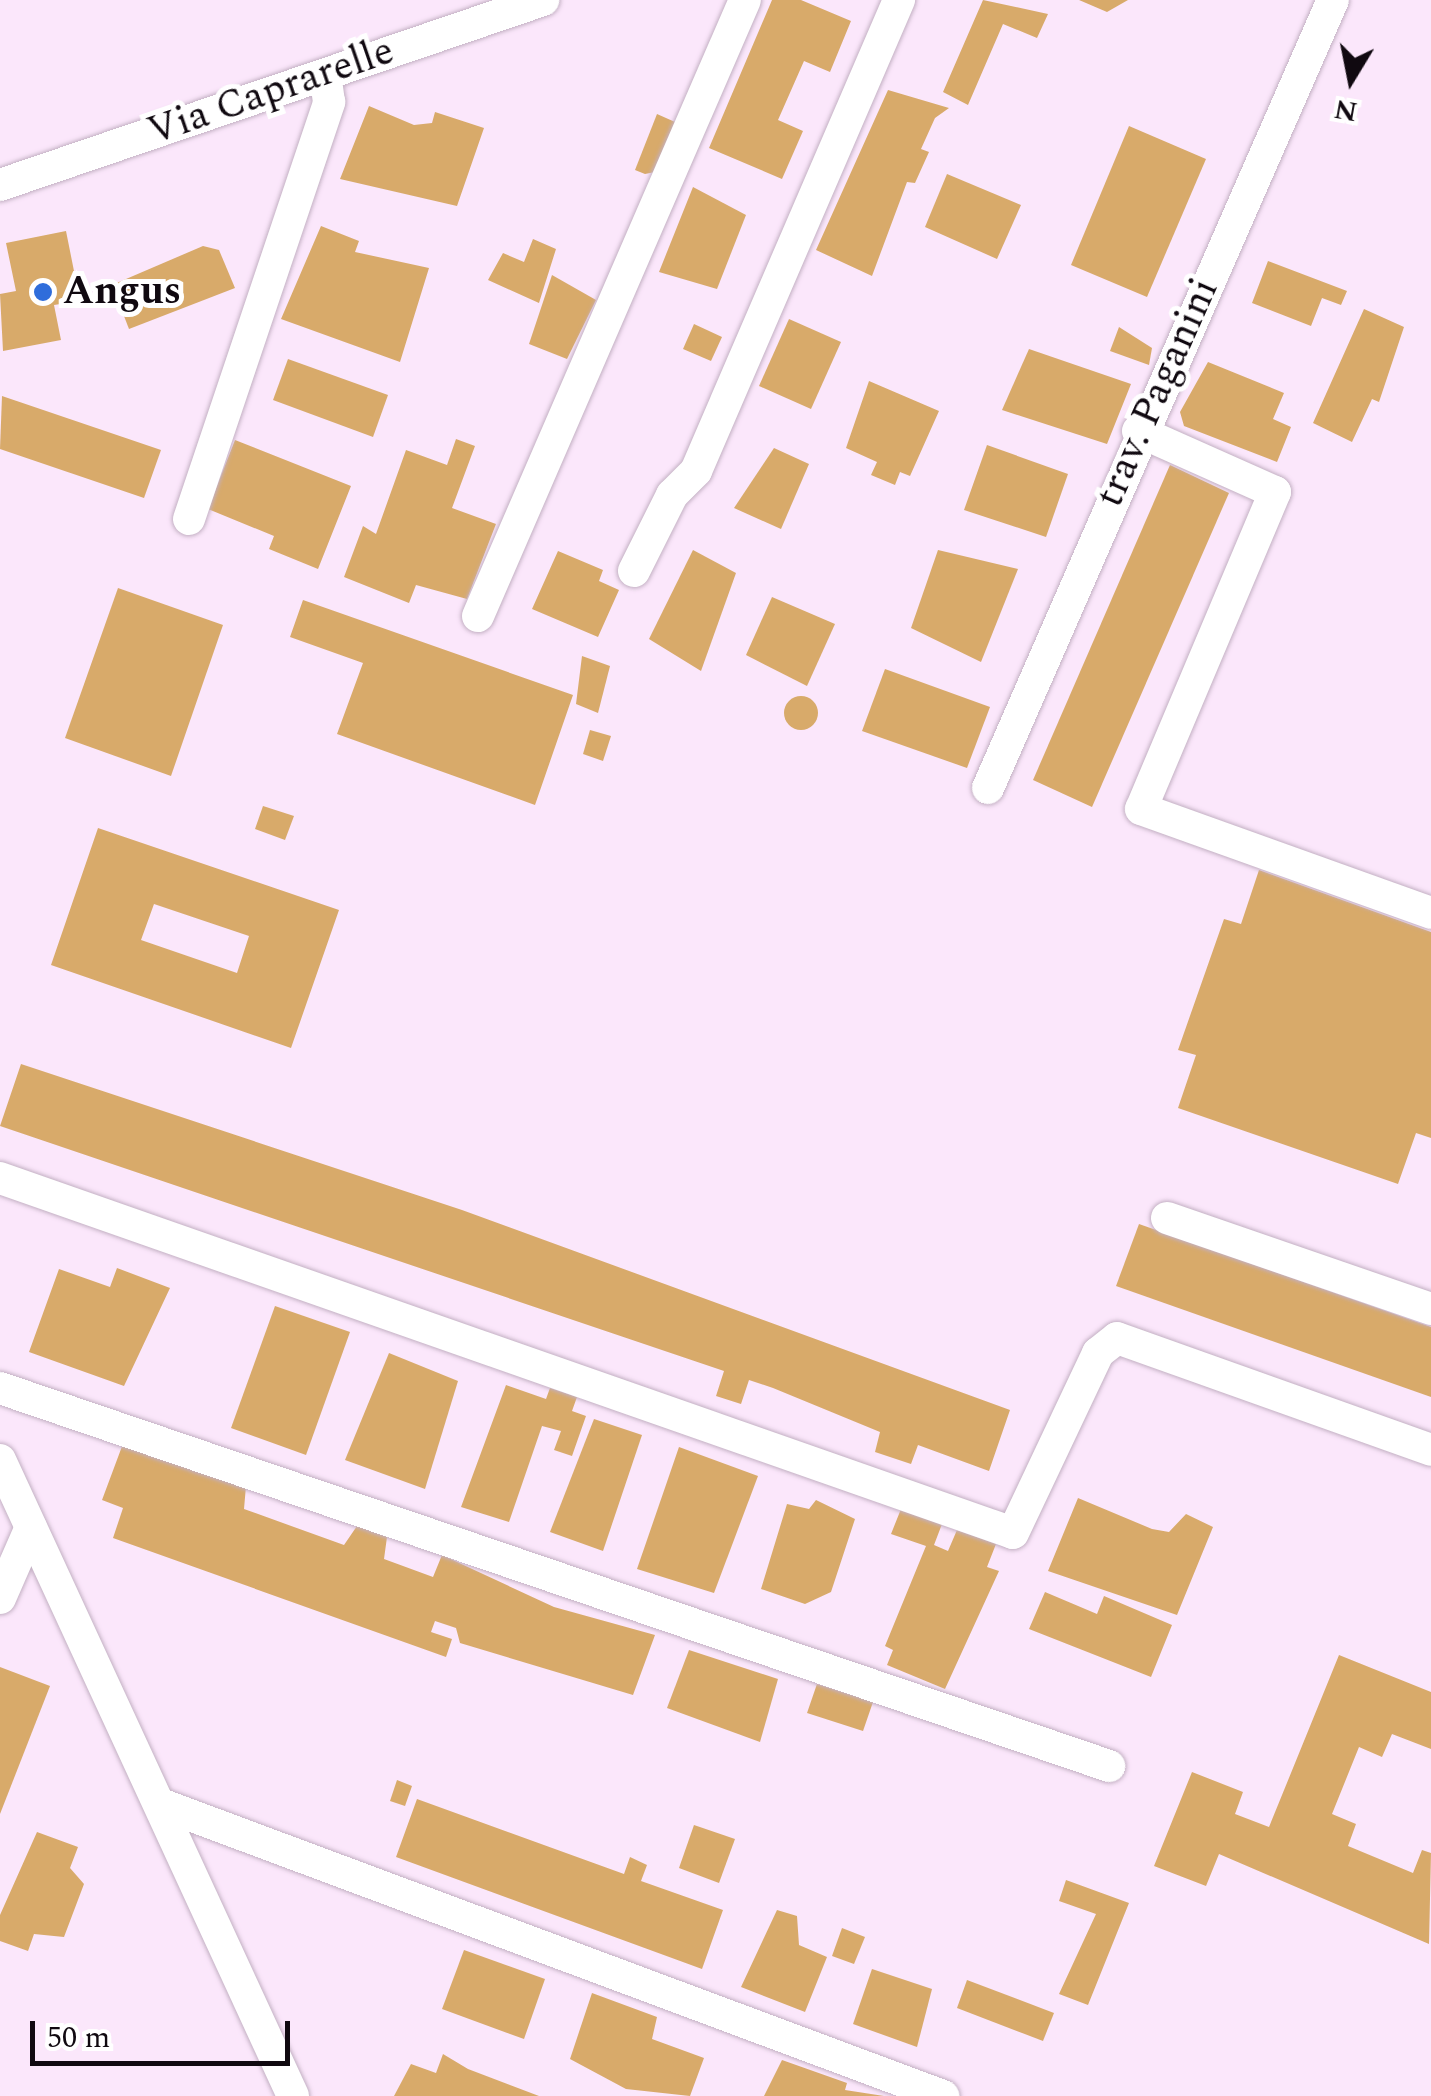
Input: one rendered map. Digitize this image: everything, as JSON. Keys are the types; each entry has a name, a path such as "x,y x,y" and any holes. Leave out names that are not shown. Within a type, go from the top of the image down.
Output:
{"street":[{"name":"Via Caprarelle","path":"0,185 543,0"},
{"path":"478,616 745,0"},
{"path":"634,571 672,495 696,470 898,0"},
{"name":"trav. Paganini","path":"988,788 1138,430 1333,0"},
{"path":"188,519 328,102 326,75"},
{"path":"1138,430 1275,492 1141,809 1431,913"},
{"path":"0,1178 1013,1533 1098,1353 1117,1338 1431,1450"},
{"path":"1167,1218 1431,1310"},
{"path":"0,1388 1109,1766"},
{"path":"0,1460 163,1805 293,2096"},
{"path":"0,1598 31,1527"},
{"path":"163,1805 943,2096"}],"building":[{"path":"772,0 801,0 851,21 830,72 804,61 778,120 803,131 782,179 709,148"},
{"path":"983,0 1048,14 1037,38 1003,24 968,105 943,92"},
{"path":"1079,0 1128,0 1107,12"},
{"path":"888,90 949,108 935,118 921,149 929,152 915,183 907,182 872,276 816,250"},
{"path":"369,106 414,125 432,123 435,112 484,128 457,206 340,179"},
{"path":"657,114 675,122 655,172 645,174 635,170"},
{"path":"1129,126 1206,159 1147,297 1071,265"},
{"path":"947,174 1021,205 997,259 925,227"},
{"path":"693,187 746,215 717,289 659,272"},
{"path":"321,226 359,241 355,252 429,268 400,362 281,319"},
{"name":"Angus","path":"66,231 80,301 54,305 61,340 3,351 0,294 16,291 6,243"},
{"path":"533,239 556,249 539,303 488,280 503,253 524,262"},
{"path":"203,246 219,250 235,288 129,329 112,285"},
{"path":"1268,261 1347,291 1341,305 1322,298 1311,326 1252,303"},
{"path":"552,275 596,300 567,359 529,344"},
{"path":"1364,309 1404,327 1379,402 1372,399 1352,442 1313,423"},
{"path":"789,319 841,342 811,409 759,386"},
{"path":"694,324 722,337 711,361 683,349"},
{"path":"1119,327 1152,348 1149,365 1110,351"},
{"path":"1029,349 1131,384 1107,444 1002,410"},
{"path":"288,359 388,395 373,437 273,400"},
{"path":"1208,362 1284,393 1273,419 1291,427 1277,462 1184,426 1180,412"},
{"path":"869,381 939,411 910,476 900,472 895,485 871,475 877,462 846,448"},
{"path":"2,396 161,450 144,498 0,449"},
{"path":"456,439 475,446 452,508 496,524 467,599 416,585 409,603 344,577 363,526 376,534 406,450 447,465"},
{"path":"235,440 351,486 318,569 269,549 274,536 208,509"},
{"path":"987,445 1068,474 1046,537 964,510"},
{"path":"774,448 809,464 781,529 734,508"},
{"path":"1170,465 1229,493 1092,807 1033,780"},
{"path":"693,550 736,573 701,671 649,639"},
{"path":"938,550 1018,569 981,662 911,628"},
{"path":"558,551 603,570 599,581 619,590 598,637 532,609"},
{"path":"118,588 223,625 171,776 65,738"},
{"path":"772,597 835,624 807,686 746,655"},
{"path":"303,600 573,695 535,805 337,734 363,663 290,637"},
{"path":"582,656 610,666 598,713 576,704"},
{"path":"885,669 990,707 967,768 862,731"},
{"path":"801,696 813,701 818,713 813,725 801,730 789,725 784,713 789,701"},
{"path":"590,730 611,736 603,761 583,754"},
{"path":"263,806 294,816 285,840 255,829"},
{"path":"98,828 339,910 291,1048 51,965","holes":["154,904 249,936 237,973 141,940"]},
{"path":"1259,870 1431,932 1431,1138 1416,1133 1398,1184 1178,1108 1196,1055 1178,1050 1224,919 1241,924"},
{"path":"21,1064 462,1210 1010,1410 989,1471 918,1445 911,1464 875,1452 880,1432 773,1388 749,1380 741,1404 716,1396 724,1371 0,1126"},
{"path":"1139,1224 1431,1327 1431,1397 1116,1286"},
{"path":"117,1268 170,1288 124,1386 29,1352 59,1269 110,1287"},
{"path":"275,1306 350,1332 306,1455 231,1428"},
{"path":"389,1353 458,1381 425,1489 345,1460"},
{"path":"506,1385 546,1399 550,1388 577,1397 572,1411 586,1416 572,1456 554,1450 561,1431 542,1426 509,1522 461,1507"},
{"path":"594,1419 642,1435 603,1551 550,1532"},
{"path":"124,1441 246,1486 244,1509 344,1545 357,1526 387,1537 384,1559 433,1577 442,1555 554,1607 655,1635 633,1695 460,1643 456,1628 435,1621 431,1632 452,1639 446,1657 113,1538 123,1508 102,1500"},
{"path":"679,1447 758,1476 714,1593 637,1569"},
{"path":"1078,1498 1152,1529 1169,1532 1186,1514 1213,1527 1177,1615 1048,1571"},
{"path":"816,1500 855,1519 831,1592 805,1604 761,1589 787,1504 809,1509"},
{"path":"901,1509 942,1524 934,1545 948,1551 957,1530 996,1544 987,1567 999,1571 945,1689 887,1665 893,1650 885,1646 926,1546 891,1534"},
{"path":"1045,1592 1097,1614 1104,1596 1172,1625 1151,1677 1029,1629"},
{"path":"689,1650 778,1679 760,1742 667,1708"},
{"path":"1339,1655 1431,1692 1431,1749 1392,1734 1382,1757 1359,1747 1332,1814 1356,1824 1348,1846 1413,1873 1422,1850 1431,1853 1429,1944 1219,1854 1206,1886 1154,1866 1192,1772 1243,1792 1235,1814 1269,1827"},
{"path":"0,1667 50,1686 0,1814"},
{"path":"817,1684 873,1702 863,1731 807,1713"},
{"path":"397,1780 412,1786 405,1806 390,1801"},
{"path":"417,1799 624,1874 630,1857 647,1865 641,1881 723,1910 702,1969 396,1857"},
{"path":"694,1825 735,1839 719,1883 679,1868"},
{"path":"37,1832 78,1847 70,1868 84,1884 64,1937 34,1934 28,1951 0,1941 0,1915"},
{"path":"1066,1880 1129,1903 1088,2005 1059,1994 1096,1914 1059,1901"},
{"path":"777,1910 797,1916 799,1945 827,1957 805,2012 741,1987"},
{"path":"842,1928 865,1937 854,1964 832,1956"},
{"path":"464,1950 545,1979 524,2039 442,2009"},
{"path":"872,1969 932,1989 917,2047 853,2024"},
{"path":"967,1980 1054,2013 1043,2041 957,2008"},
{"path":"592,1993 657,2017 652,2039 704,2058 690,2096 626,2089 570,2059"},
{"path":"443,2054 468,2069 539,2096 394,2096 411,2064 436,2073"},
{"path":"782,2060 847,2083 845,2090 884,2096 764,2096"}],"place":[{"name":"Angus","path":"43,292"}]}
